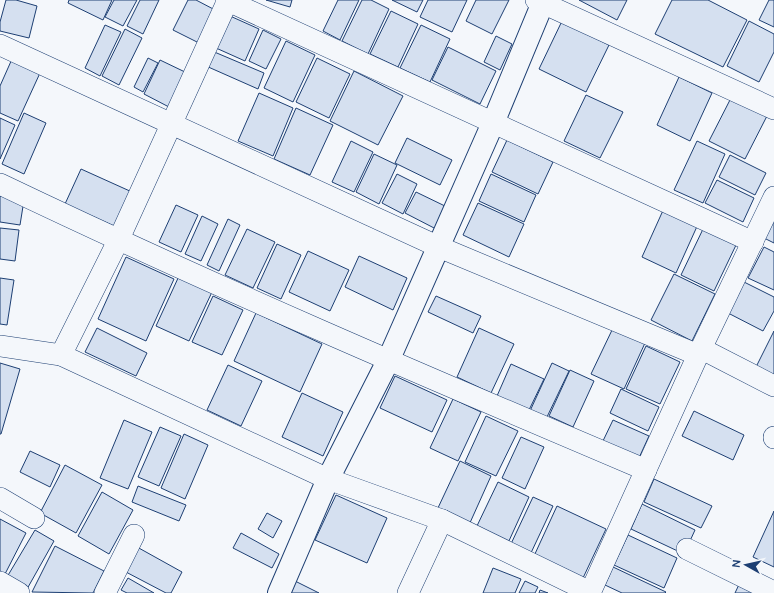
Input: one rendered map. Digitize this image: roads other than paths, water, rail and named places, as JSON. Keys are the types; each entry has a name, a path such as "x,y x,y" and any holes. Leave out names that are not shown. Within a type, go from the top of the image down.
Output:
{"street":[{"path":"61,355 118,241 170,123 227,0 752,242"},
{"path":"279,593 328,479 388,361 493,123 541,1 774,109"},
{"path":"0,45 438,248 700,352 774,386"},
{"path":"0,184 118,241 388,361 646,470"},
{"path":"0,346 61,355 328,479 442,520 590,592 700,352 774,197"},
{"path":"0,498 34,518"},
{"path":"408,593 442,520"},
{"path":"106,593 134,535"},
{"path":"687,549 774,592"},
{"path":"0,582 19,593"}]}
